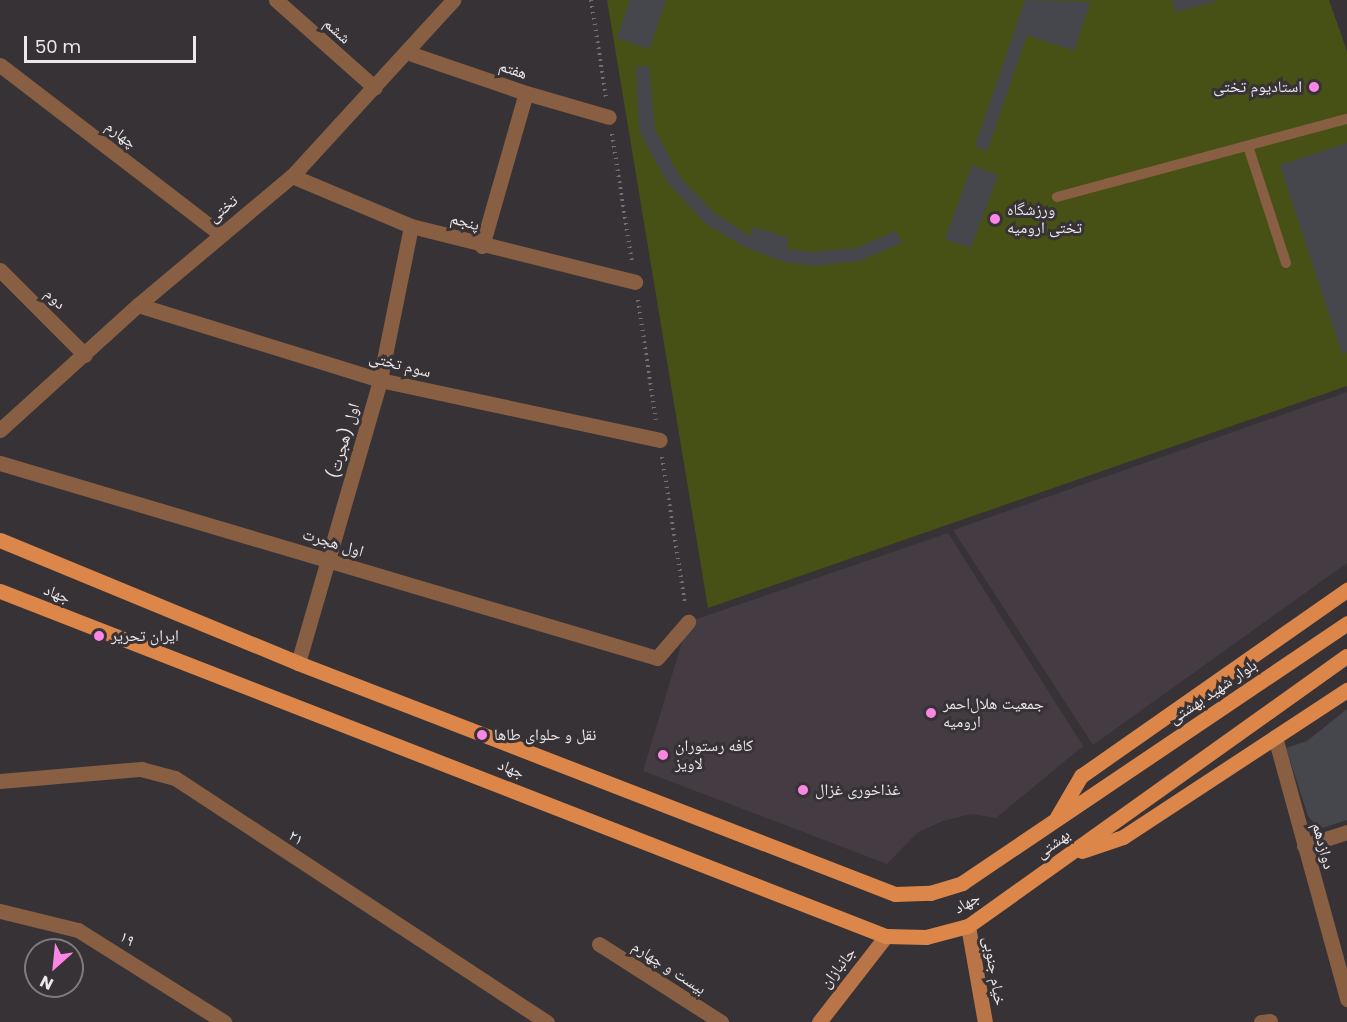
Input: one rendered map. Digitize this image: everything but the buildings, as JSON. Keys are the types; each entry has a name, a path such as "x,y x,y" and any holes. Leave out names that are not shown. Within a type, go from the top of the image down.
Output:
{"main road":[{"name":"جهاد","path":"0,540 298,663 895,894 930,893 962,883 996,862"},
{"path":"1054,823 1081,776 1347,590"},
{"name":"جهاد","path":"0,591 886,936 926,937 968,926 1006,899"},
{"name":"بلوار شهید بهشتی","path":"1100,791 1347,623"},
{"name":"بهشتی","path":"1006,899 1347,657"},
{"path":"1068,855 1123,837 1347,690"},
{"name":"بهشتی","path":"996,862 1100,791"},
{"name":"خیام جنوبی","path":"968,926 985,1022"},
{"name":"جانبازان","path":"819,1022 886,936"}],"street":[{"name":"ششم","path":"276,0 375,88"},
{"name":"تختی","path":"0,430 138,305 292,176 375,88 453,0"},
{"name":"هفتم","path":"406,52 526,93 609,117"},
{"name":"چهارم","path":"0,65 220,234"},
{"path":"482,246 526,93"},
{"name":"پنجم","path":"292,176 411,226 482,246 635,282"},
{"name":"اول (هجرت)","path":"298,663 380,380 411,226"},
{"name":"دوم","path":"0,270 85,355"},
{"name":"سوم تختی","path":"138,305 380,380 660,440"},
{"name":"اول هجرت","path":"0,463 657,658 688,622"},
{"name":"دوازدهم","path":"1275,737 1347,999"},
{"name":"۲۱","path":"0,782 141,768 175,778 547,1022"},
{"path":"1304,846 1347,832"},
{"name":"۱۹","path":"0,911 78,930 224,1022"},
{"name":"بیست و چهارم","path":"599,944 720,1022"}],"lane":[{"path":"1057,197 1347,119"},
{"path":"1248,146 1287,263"}],"path":[{"path":"591,0 688,622"}],"shaded area":[{"path":"1347,392 1347,563 1093,745 953,530"},
{"path":"948,533 1083,746 996,818 971,814 943,821 918,832 887,864 643,771 688,622"}],"green space":[{"name":"ورزشگاه تختی ارومیه","path":"607,0 1329,0 1347,51 1347,386 708,608"}],"place":[{"name":"استادیوم تختی","path":"1314,87"},
{"name":"ورزشگاه تختی ارومیه","path":"995,219"},
{"name":"ایران تحریر","path":"99,636"},
{"name":"جمعیت هلال‌احمر ارومیه","path":"931,713"},
{"name":"نقل و حلوای طاها","path":"482,735"},
{"name":"کافه رستوران لاویز","path":"663,755"},
{"name":"غذاخوری غزال","path":"803,790"}]}
